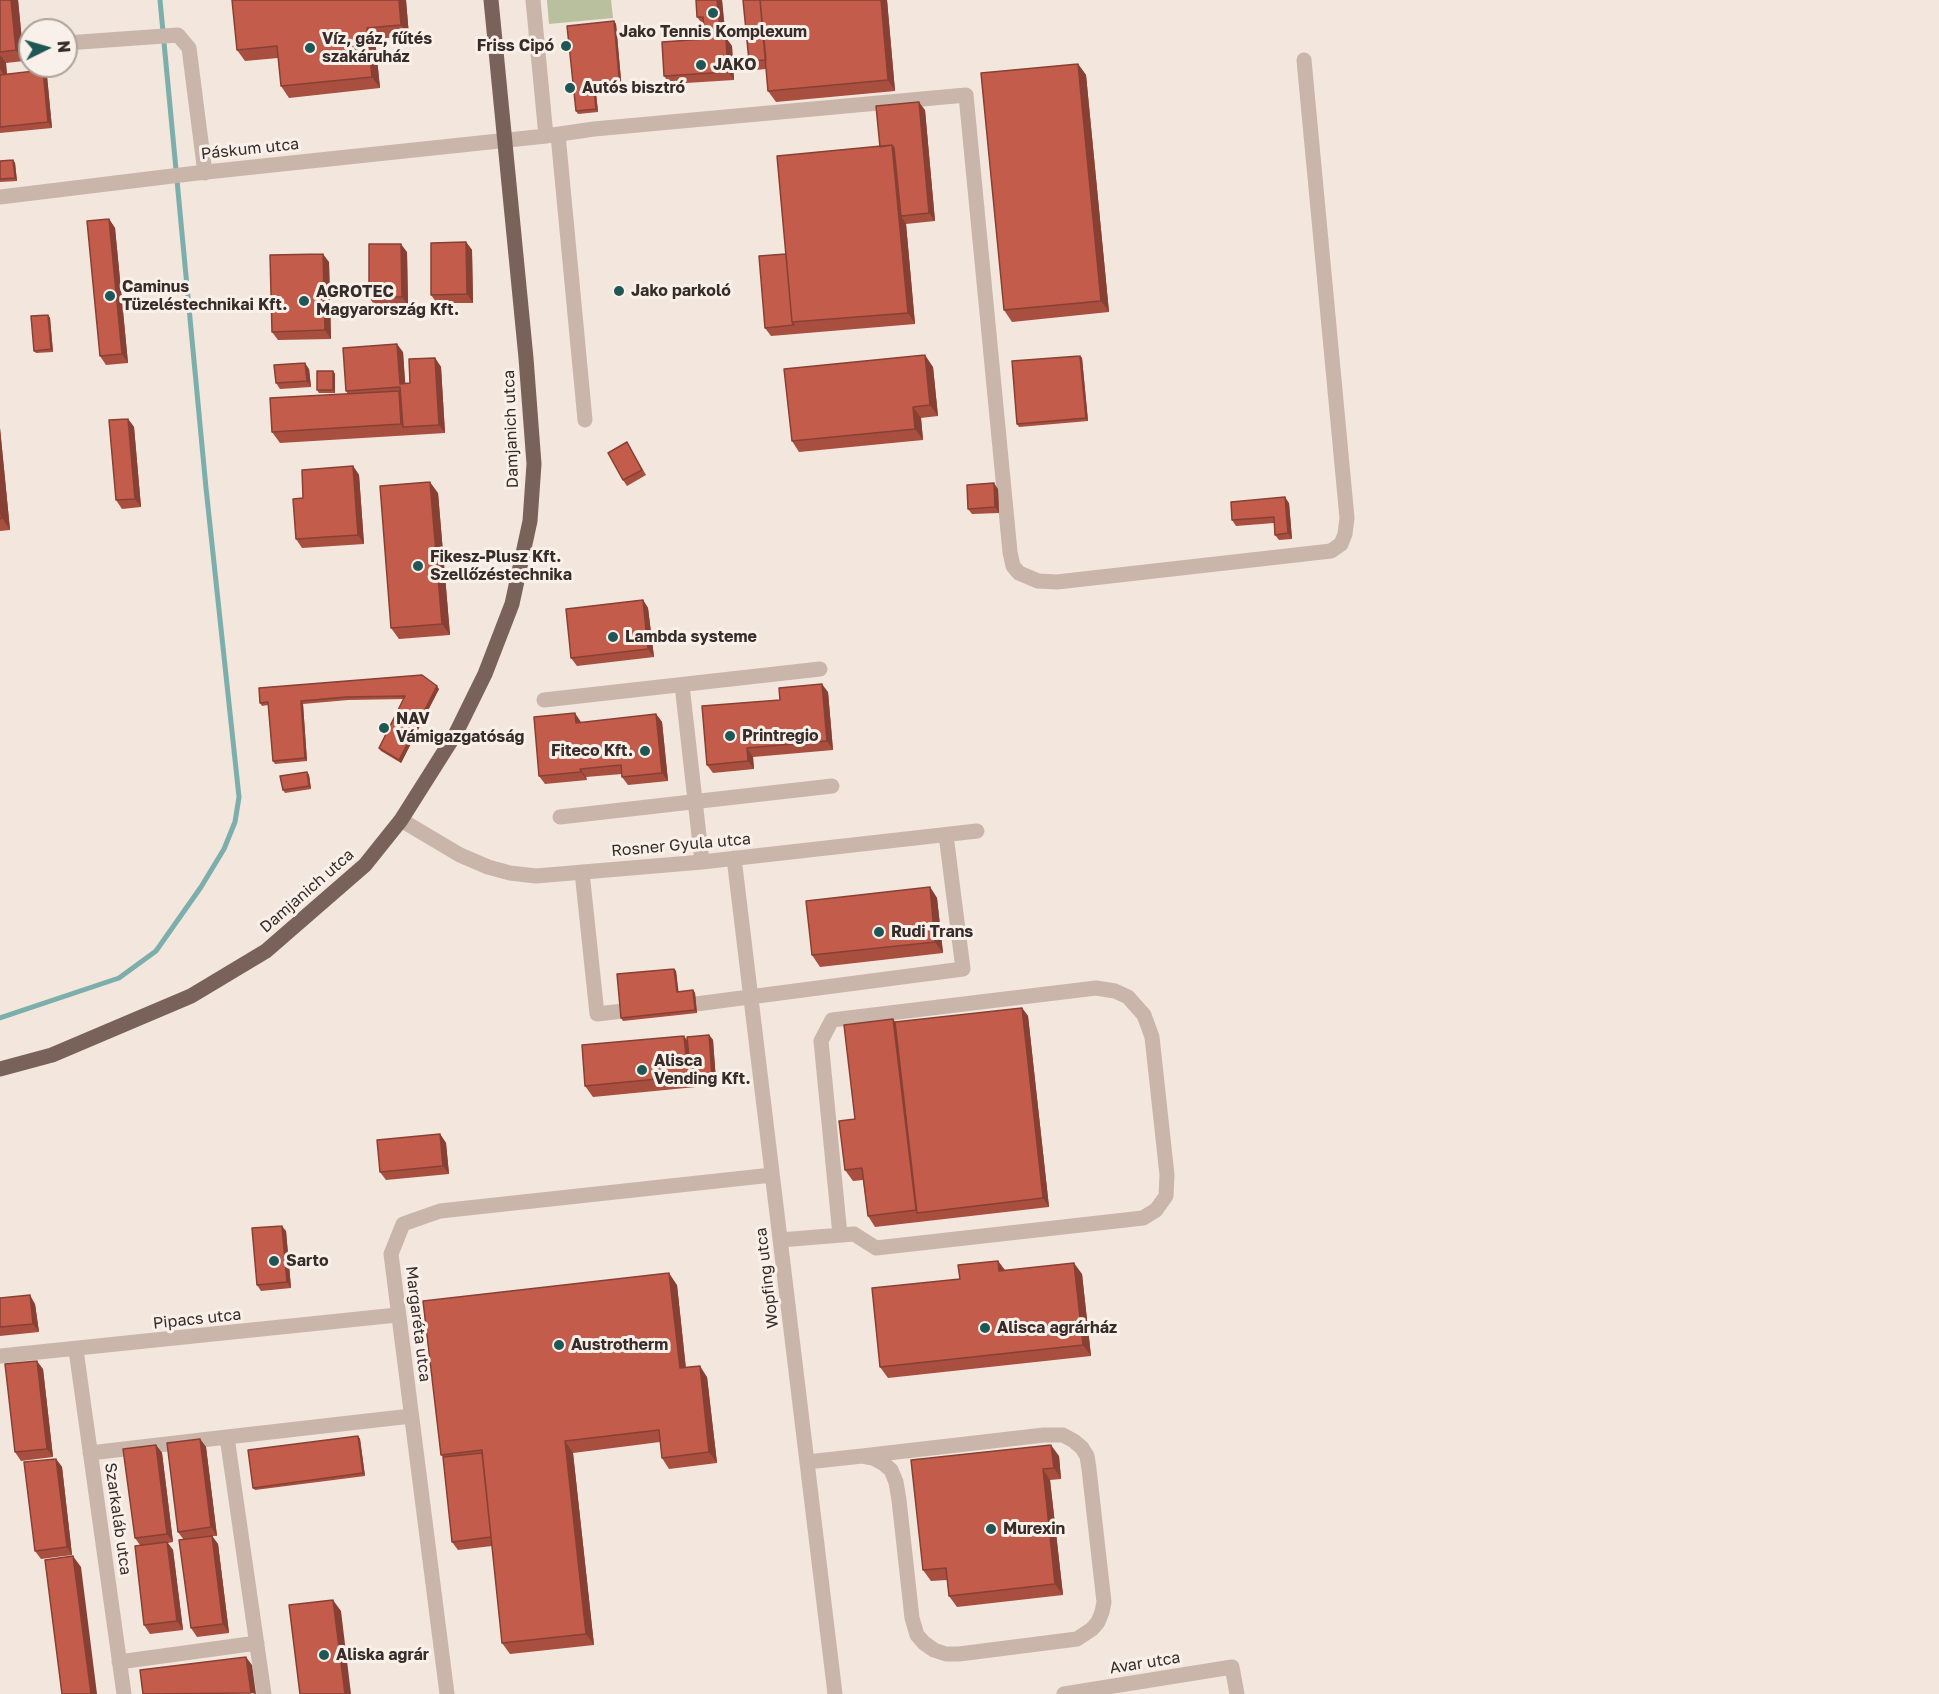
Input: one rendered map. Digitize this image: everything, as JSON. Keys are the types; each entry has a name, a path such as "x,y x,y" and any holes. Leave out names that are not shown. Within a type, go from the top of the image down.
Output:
{"main road":[{"name":"Damjanich utca","path":"0,1070 52,1055 191,996 266,951 365,865 401,820 456,734 485,675 512,604 530,521 534,464 491,0"}],"street":[{"path":"533,0 552,135 585,420"},
{"path":"78,42 178,35 189,48 201,173"},
{"name":"Páskum utca","path":"0,197 594,129 966,95 1010,552 1013,566 1019,573 1038,581 1057,582 1331,551 1341,544 1347,518 1304,60"},
{"path":"544,700 820,669"},
{"path":"682,685 702,862"},
{"path":"560,817 832,786"},
{"name":"Rosner Gyula utca","path":"401,820 460,855 488,867 510,873 536,876 702,862 977,831"},
{"path":"696,1004 963,969 946,835"},
{"name":"Wopfing utca","path":"734,858 835,1694"},
{"path":"582,872 597,1014 623,1011"},
{"path":"780,1240 854,1234 876,1248 1143,1218 1156,1210 1166,1196 1167,1175 1152,1037 1144,1015 1128,997 1115,991 1096,988 832,1020 821,1041 840,1235"},
{"name":"Margaréta utca","path":"447,1694 391,1254 403,1224 440,1211 772,1175"},
{"name":"Pipacs utca","path":"0,1356 398,1316"},
{"name":"Szarkaláb utca","path":"76,1350 124,1694"},
{"path":"90,1453 411,1416"},
{"path":"807,1462 1044,1436 1063,1435 1074,1441 1087,1456 1089,1469 1104,1602 1098,1622 1077,1639 959,1654 946,1654 924,1643 917,1635 912,1618 896,1482 891,1470 884,1464 873,1458 862,1456"},
{"path":"228,1437 264,1694"},
{"path":"119,1662 257,1643"},
{"name":"Avar utca","path":"1064,1694 1232,1667 1237,1694"}],"green space":[{"path":"547,0 611,0 613,18 549,24"}],"building":[{"path":"0,0 11,0 16,50 0,52"},
{"name":"Víz, gáz, fűtés szakáruház","path":"232,0 399,0 401,25 367,28 372,77 281,86 277,46 237,50"},
{"path":"696,0 717,0 721,38 726,38 728,72 664,76 662,42 705,39 703,17 697,17"},
{"path":"743,0 760,0 766,60 749,61"},
{"path":"760,0 881,0 888,80 768,91"},
{"path":"614,21 620,88 594,90 596,109 576,111 567,26"},
{"path":"1078,64 1101,301 1004,310 981,73"},
{"path":"18,73 18,78 44,78 48,122 0,127 0,75"},
{"path":"919,102 929,213 901,216 894,148 892,145 880,147 876,106"},
{"path":"892,145 908,313 792,322 777,156"},
{"path":"13,160 15,178 0,179 0,161"},
{"name":"Caminus Tüzeléstechnikai Kft.","path":"109,219 122,354 100,356 87,221"},
{"path":"466,242 467,294 431,295 431,243"},
{"path":"369,244 401,244 402,297 369,297"},
{"name":"AGROTEC Magyarország Kft.","path":"323,254 325,330 272,332 270,255"},
{"path":"786,254 794,325 765,328 759,256"},
{"path":"48,315 51,349 34,351 31,316"},
{"path":"397,344 400,384 410,383 409,359 435,358 439,425 403,427 400,387 346,391 343,348"},
{"path":"925,355 930,405 913,407 915,429 792,441 784,369"},
{"path":"1080,356 1086,418 1017,424 1012,361"},
{"path":"305,363 307,381 276,383 274,365"},
{"path":"317,371 333,371 333,390 317,390"},
{"path":"399,391 401,424 272,432 270,398"},
{"path":"128,419 135,499 116,500 109,420"},
{"path":"627,442 642,470 623,480 608,453"},
{"path":"353,466 358,535 296,539 293,499 303,498 302,470"},
{"name":"Fikesz-Plusz Kft. Szellőzéstechnika","path":"430,482 442,624 391,628 380,486"},
{"path":"994,483 995,507 968,509 967,485"},
{"path":"0,496 2,518 0,519"},
{"path":"1285,497 1288,533 1275,535 1274,517 1232,520 1231,502"},
{"name":"Lambda systeme","path":"643,600 648,649 571,658 566,609"},
{"path":"422,675 437,686 399,760 379,748 405,696 346,697 301,701 305,758 273,761 268,702 260,703 259,688"},
{"path":"822,684 827,741 747,748 748,761 707,765 702,706 780,700 779,688"},
{"path":"575,713 576,723 656,714 662,773 622,777 621,765 539,776 534,717"},
{"path":"307,772 309,786 283,790 280,776"},
{"name":"Rudi Trans","path":"930,887 935,942 812,955 806,901"},
{"path":"674,969 677,992 693,990 695,1010 621,1018 617,974"},
{"path":"1022,1008 1043,1198 917,1213 895,1022"},
{"path":"893,1019 916,1210 868,1216 862,1168 845,1170 839,1121 855,1119 844,1025"},
{"path":"709,1035 712,1076 691,1078 687,1037"},
{"name":"Alisca Vending Kft.","path":"684,1036 688,1076 585,1086 582,1045"},
{"path":"440,1134 443,1166 380,1172 377,1140"},
{"name":"Sarto","path":"282,1226 287,1282 257,1285 252,1228"},
{"name":"Alisca agrárház","path":"998,1261 999,1271 1074,1263 1083,1345 880,1367 872,1288 960,1279 958,1265"},
{"name":"Austrotherm","path":"669,1273 680,1368 700,1366 709,1452 662,1458 659,1430 565,1441 586,1634 502,1643 482,1450 441,1455 423,1301"},
{"path":"30,1295 33,1324 0,1327 0,1298"},
{"path":"37,1361 47,1449 15,1452 5,1364"},
{"path":"358,1436 363,1473 253,1488 248,1450"},
{"path":"200,1439 211,1527 178,1532 167,1443"},
{"path":"156,1445 167,1534 135,1538 123,1449"},
{"name":"Murexin","path":"1051,1445 1054,1468 1043,1469 1055,1584 949,1596 946,1568 923,1570 911,1460"},
{"path":"482,1453 491,1537 452,1542 443,1457"},
{"path":"56,1459 67,1547 35,1551 24,1462"},
{"path":"212,1536 223,1624 191,1628 179,1540"},
{"path":"167,1542 177,1621 144,1625 135,1546"},
{"path":"73,1556 91,1694 62,1694 45,1560"},
{"name":"Aliska agrár","path":"333,1600 345,1694 300,1694 289,1605"},
{"path":"246,1657 251,1693 143,1694 140,1670"}],"waterway":[{"path":"0,1018 119,978 156,951 201,887 224,849 235,822 239,797 206,488 160,0"}],"place":[{"name":"Jako Tennis Komplexum","path":"713,13"},
{"name":"Friss Cipó","path":"566,46"},
{"name":"Víz, gáz, fűtés szakáruház","path":"310,48"},
{"name":"JAKO","path":"701,65"},
{"name":"Autós bisztró","path":"570,88"},
{"name":"Jako parkoló","path":"619,291"},
{"name":"Caminus Tüzeléstechnikai Kft.","path":"110,296"},
{"name":"AGROTEC Magyarország Kft.","path":"304,301"},
{"name":"Fikesz-Plusz Kft. Szellőzéstechnika","path":"418,566"},
{"name":"Lambda systeme","path":"613,637"},
{"name":"NAV Vámigazgatóság","path":"384,728"},
{"name":"Printregio","path":"730,736"},
{"name":"Fiteco Kft.","path":"645,751"},
{"name":"Rudi Trans","path":"879,932"},
{"name":"Alisca Vending Kft.","path":"642,1070"},
{"name":"Sarto","path":"274,1261"},
{"name":"Alisca agrárház","path":"985,1328"},
{"name":"Austrotherm","path":"559,1345"},
{"name":"Murexin","path":"991,1529"},
{"name":"Aliska agrár","path":"324,1655"}]}
